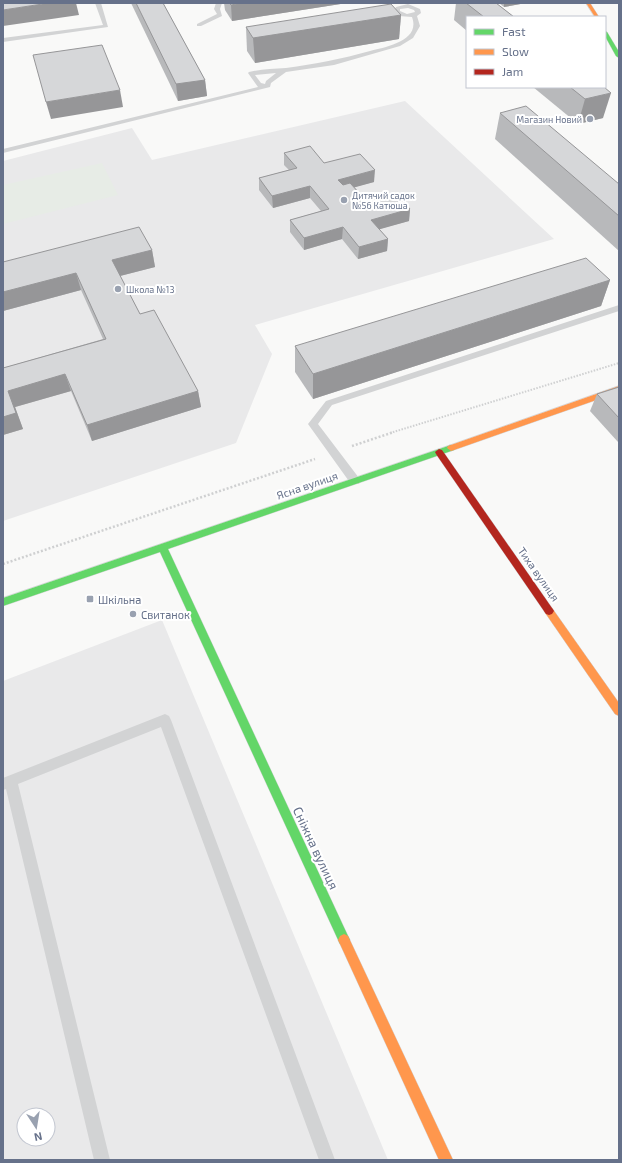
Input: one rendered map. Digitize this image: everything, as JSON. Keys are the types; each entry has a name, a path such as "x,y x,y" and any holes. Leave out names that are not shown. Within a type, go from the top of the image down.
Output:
{"street":[{"path":"588,3 596,16"},
{"path":"606,34 619,56"},
{"name":"Ясна вулиця","path":"3,602 163,548 619,389"},
{"name":"Тиха вулиця","path":"439,452 619,711"},
{"name":"Сніжна вулиця","path":"163,548 446,1160"}],"lane":[{"path":"3,40 106,26 98,3"},
{"path":"199,25 220,15 218,8 219,3"},
{"path":"268,86 259,85 251,73 334,63 398,45 408,40 417,28 417,9 408,6 401,7 397,10 390,10"},
{"path":"397,10 400,15 416,14 425,6"},
{"path":"268,86 268,82 284,70"},
{"path":"3,151 268,86"},
{"path":"355,481 313,424 329,402 619,308"},
{"path":"102,1160 7,782 166,720 327,1160"}],"path":[{"path":"3,564 419,424 619,363"}],"shaded area":[{"path":"405,101 554,239 255,325 272,354 236,443 3,521 3,161 132,128 152,160"},
{"path":"102,163 118,195 3,224 3,185"},
{"path":"162,620 388,1160 3,1160 3,681"}],"building":[{"path":"3,3 49,3 3,10"},
{"path":"136,3 163,3 205,80 176,84"},
{"path":"229,3 242,3 231,5"},
{"path":"466,3 496,3 513,16 483,16"},
{"path":"391,4 401,15 253,38 246,27"},
{"path":"102,45 120,90 46,102 33,55"},
{"path":"571,88 605,88 611,93 585,99"},
{"path":"526,106 619,184 619,216 500,113"},
{"path":"310,146 324,163 360,154 375,170 338,180 343,185 350,183 361,195 352,198 357,204 396,193 410,209 371,220 388,239 359,247 343,227 304,238 290,220 329,209 310,186 272,196 259,178 297,168 284,153"},
{"path":"139,227 152,250 112,260 140,314 154,310 198,391 87,425 65,374 8,391 16,413 3,417 3,368 106,339 76,273 3,292 3,262"},
{"path":"586,258 610,280 313,374 295,346"},
{"path":"619,387 619,418 597,394"}],"traffic: fast":[{"path":"606,34 619,56"},
{"path":"3,602 451,448"},
{"path":"163,548 344,940"}],"traffic: slow":[{"path":"588,3 596,16"},
{"path":"451,448 619,389"},
{"path":"549,611 619,711"},
{"path":"344,940 446,1160"}],"traffic: jam":[{"path":"439,452 549,611"}],"place":[{"name":"Магазин Новий","path":"590,119"},
{"name":"Дитячий садок №56 Катюша","path":"344,200"},
{"name":"Школа №13","path":"118,289"},
{"name":"Шкільна","path":"90,599"},
{"name":"Свитанок","path":"133,614"}]}
